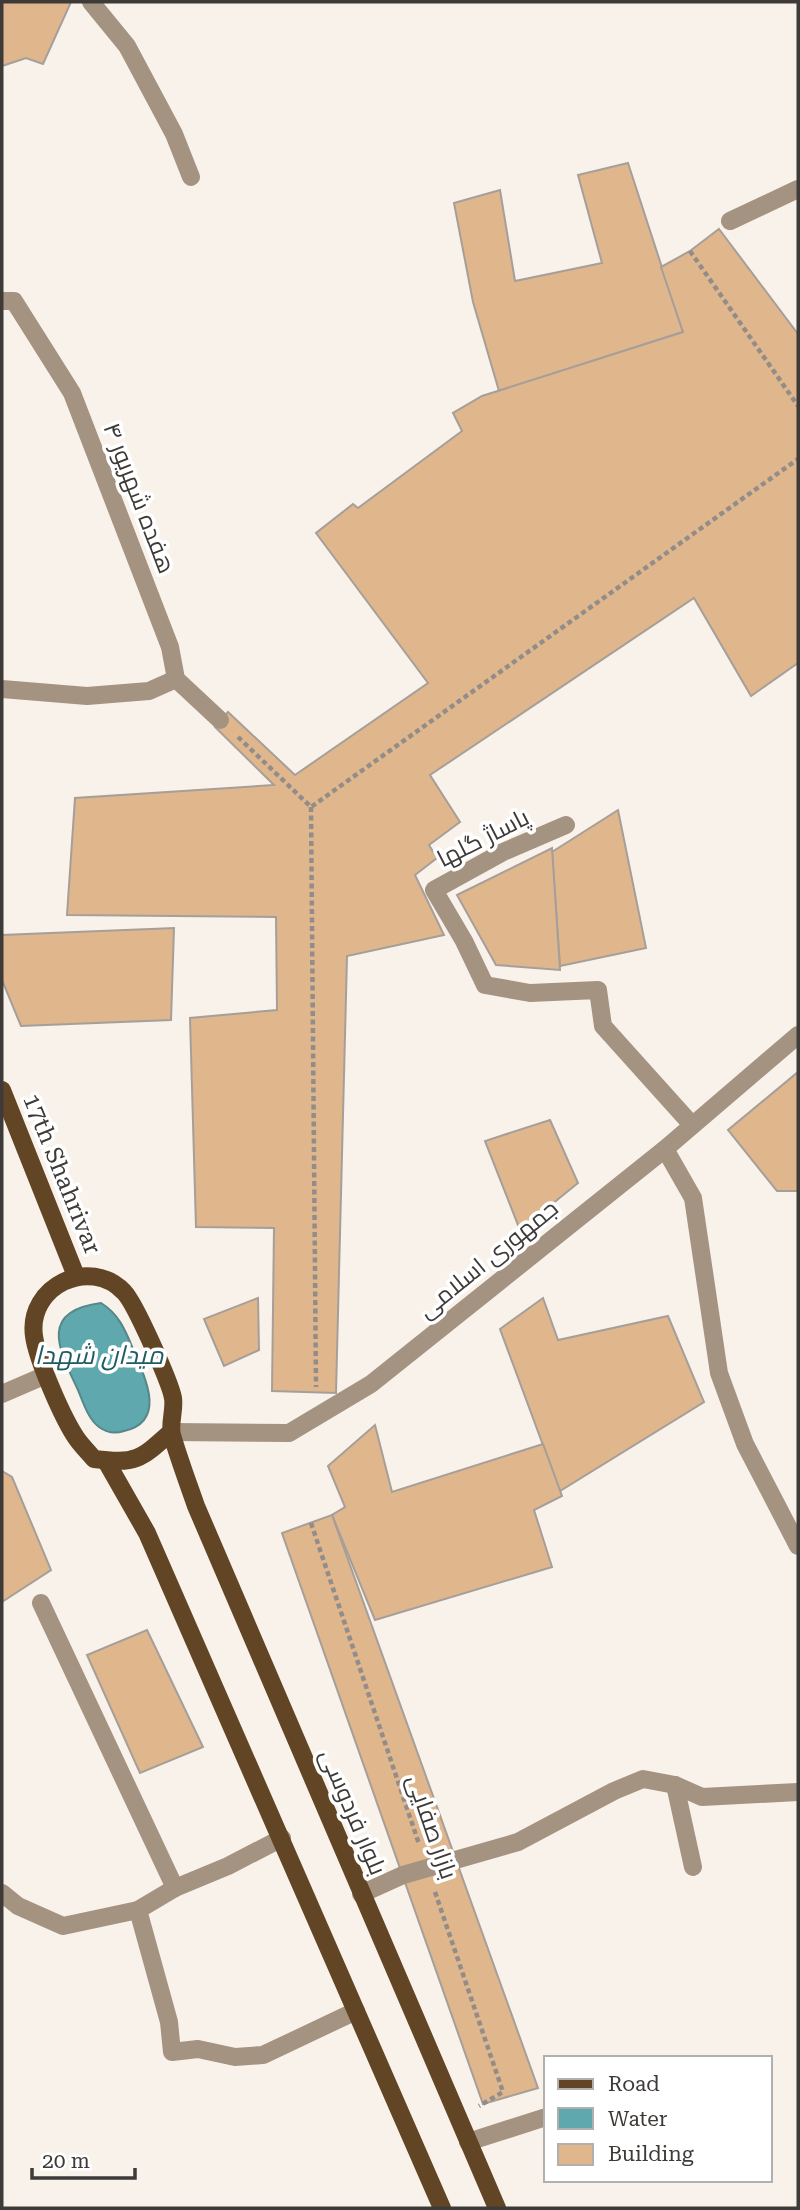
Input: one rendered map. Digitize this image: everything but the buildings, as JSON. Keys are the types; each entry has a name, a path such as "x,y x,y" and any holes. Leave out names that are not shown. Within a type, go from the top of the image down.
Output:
{"main road":[{"name":"17th Shahrivar","path":"2,1090 76,1276"},
{"path":"76,1276 103,1277 125,1292 160,1362 173,1399 171,1432 148,1453 125,1463 94,1459 76,1439 46,1375 34,1334 39,1301 53,1287 76,1276"},
{"name":"بلوار فردوسی","path":"171,1432 197,1506 497,2208"},
{"path":"106,1461 147,1533 442,2208"}],"street":[{"path":"91,2 127,46 139,66 174,134 191,177"},
{"path":"730,221 798,189"},
{"name":"هفده شهریور ۴","path":"2,301 14,301 72,393 170,647 176,679"},
{"path":"2,689 87,696 149,691 176,679 220,720"},
{"name":"پاساژ گلها","path":"566,825 503,852 434,890 464,941 485,985 530,993 598,990 603,1026 692,1125"},
{"name":"جمهوری اسلامی","path":"171,1432 289,1433 371,1384 665,1149 798,1035"},
{"path":"665,1149 693,1198 719,1373 745,1444 798,1546"},
{"path":"2,1394 46,1375"},
{"path":"41,1603 175,1888"},
{"path":"361,1894 403,1875 518,1842 614,1791 643,1779 675,1785 702,1797 798,1792"},
{"path":"675,1785 693,1867"},
{"path":"2,1893 18,1906 63,1926 138,1910 175,1888 229,1866 282,1838"},
{"path":"138,1910 169,2022 172,2052 198,2049 235,2057 263,2055 356,2011"},
{"path":"468,2142 544,2119"}],"path":[{"path":"690,251 798,407"},
{"path":"311,807 798,459"},
{"path":"220,720 311,807 316,1392"},
{"name":"بازار صفایی","path":"311,1523 423,1854"},
{"name":"بازار صفایی","path":"432,1880 503,2092 458,2118"}],"water":[{"name":"میدان شهدا","path":"101,1303 114,1313 126,1333 148,1388 150,1400 145,1419 137,1426 124,1431 105,1431 92,1420 60,1347 61,1323 68,1314 81,1307"}]}
